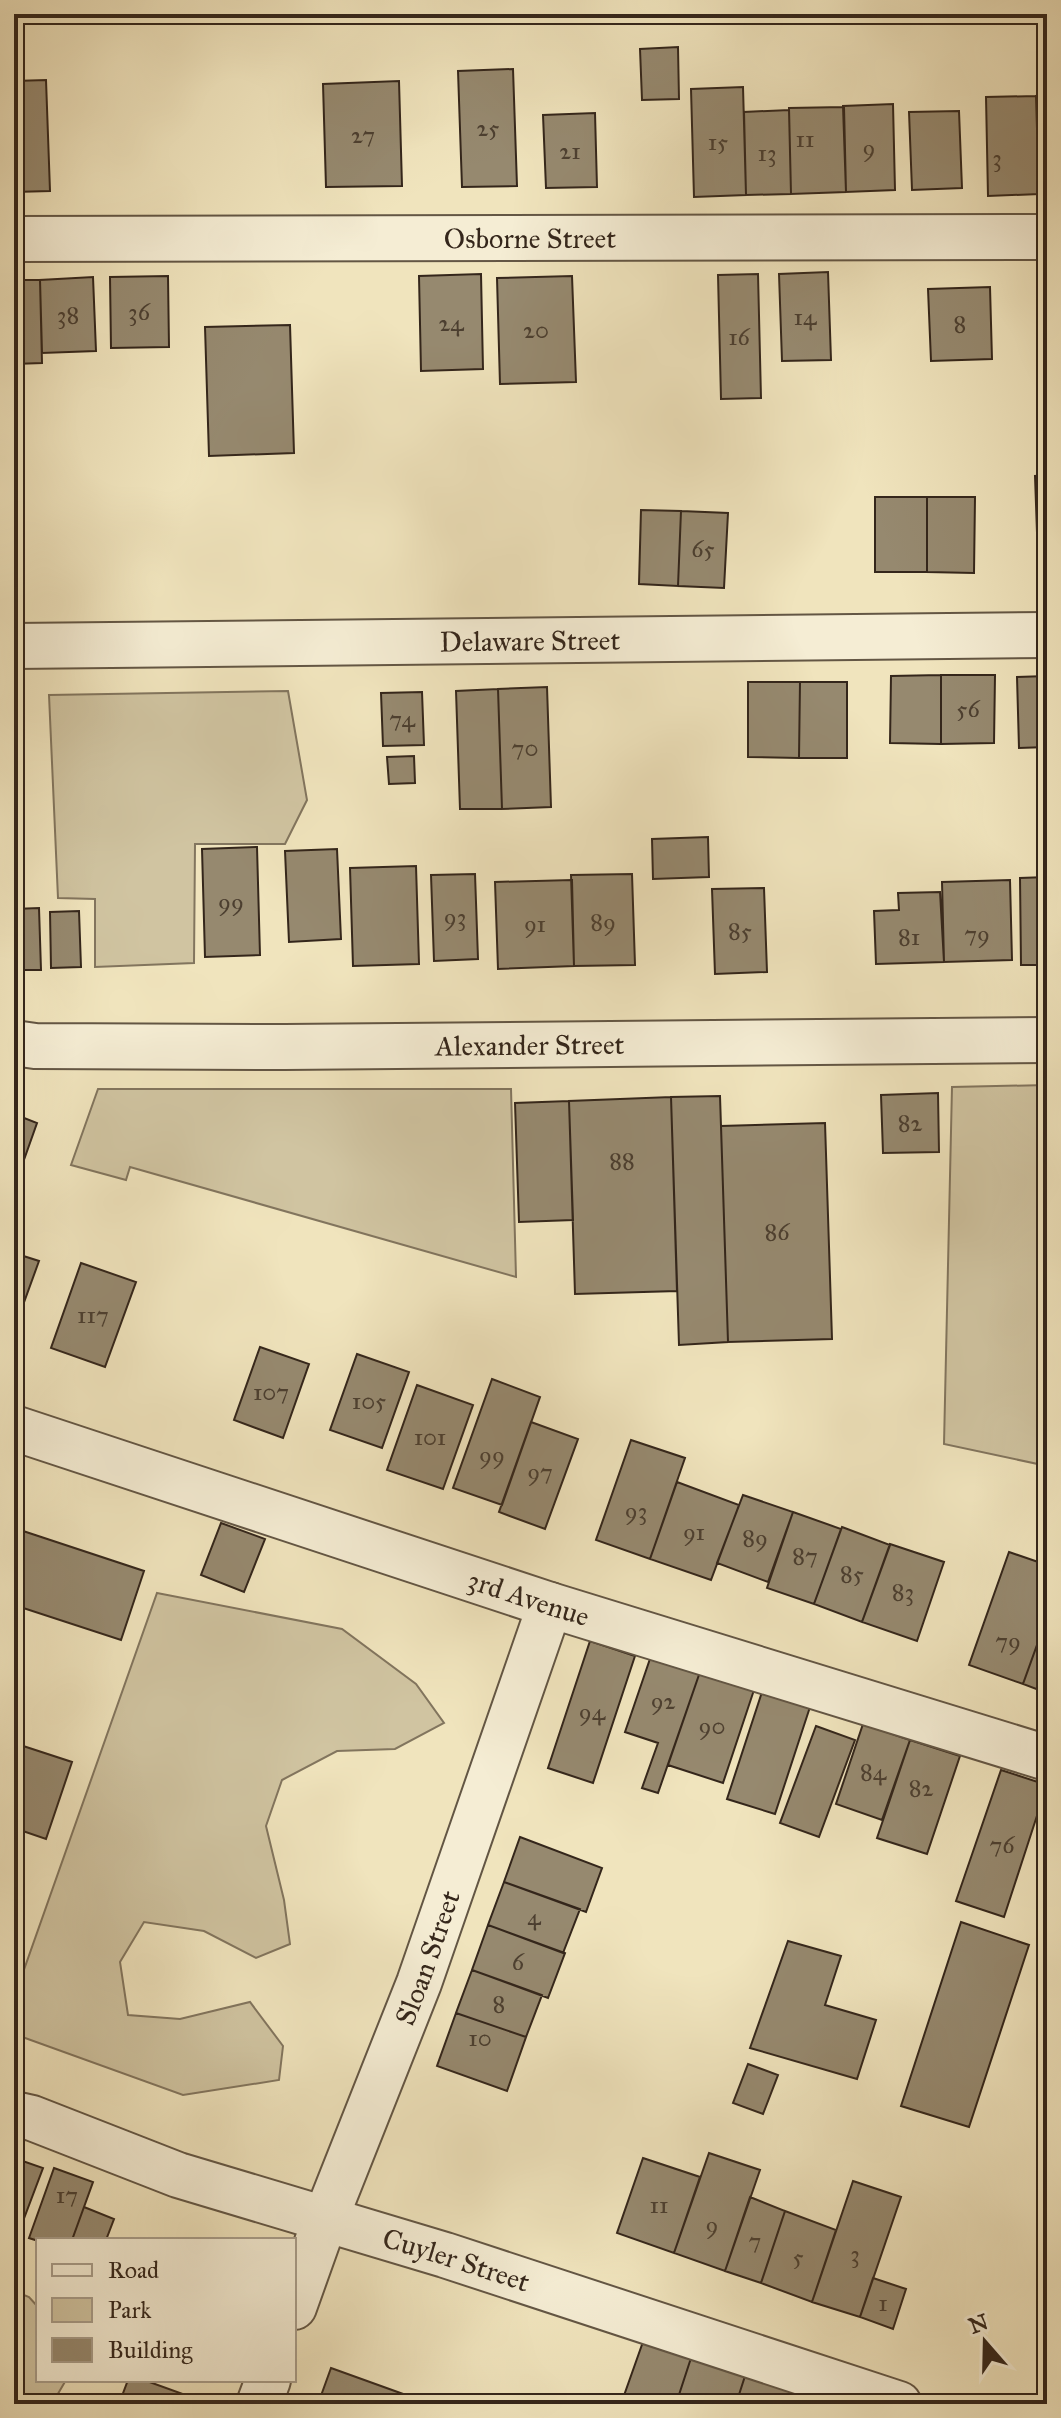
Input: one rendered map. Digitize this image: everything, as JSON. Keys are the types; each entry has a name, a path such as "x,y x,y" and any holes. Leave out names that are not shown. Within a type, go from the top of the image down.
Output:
{"street":[{"name":"Osborne Street","path":"14,239 1047,237"},
{"name":"Delaware Street","path":"14,646 1047,635"},
{"name":"Alexander Street","path":"14,1043 35,1046 285,1047 1047,1040"},
{"name":"3rd Avenue","path":"14,1428 550,1605 1047,1758"},
{"name":"Sloan Street","path":"296,2301 419,1983 550,1605"},
{"name":"Cuyler Street","path":"14,2114 32,2118 178,2175 445,2255 899,2404"},
{"path":"259,2404 267,2382"}],"green space":[{"path":"288,691 307,800 285,844 195,844 194,963 95,967 95,899 58,898 49,695"},
{"path":"1047,1085 1047,1466 944,1444 952,1087"},
{"path":"98,1089 511,1089 516,1277 130,1167 126,1180 71,1165"},
{"path":"157,1593 342,1629 416,1684 444,1723 395,1749 337,1751 282,1780 266,1826 284,1900 290,1944 256,1958 204,1931 144,1922 120,1962 128,2015 180,2019 250,2002 283,2046 279,2080 183,2095 14,2034 14,1998"},
{"path":"14,2291 29,2297 36,2305 36,2382 65,2382 52,2404 14,2404"}],"building":[{"path":"678,47 679,99 642,100 640,49"},
{"path":"513,69 517,186 462,187 458,71"},
{"path":"46,80 50,191 14,192 14,81"},
{"path":"399,81 402,186 326,187 323,84"},
{"path":"743,87 746,195 694,197 691,89"},
{"path":"1047,95 1047,193 1039,194 1036,96"},
{"path":"1036,96 1039,194 988,196 986,97"},
{"path":"893,104 895,190 846,192 843,106"},
{"path":"844,107 846,192 791,194 789,108"},
{"path":"789,110 791,194 746,195 744,112"},
{"path":"959,111 962,188 912,190 909,112"},
{"path":"595,113 597,187 546,188 543,115"},
{"path":"1039,270 1047,270 1047,359 1041,360"},
{"path":"828,272 831,360 782,361 779,274"},
{"path":"481,274 483,369 421,371 419,276"},
{"path":"758,274 761,398 721,399 718,275"},
{"path":"168,276 169,347 111,348 110,277"},
{"path":"572,276 576,382 500,384 497,278"},
{"path":"93,277 96,351 42,353 40,280"},
{"path":"14,280 40,280 42,363 14,364"},
{"path":"990,287 992,359 931,361 928,289"},
{"path":"290,325 294,453 209,456 205,327"},
{"path":"1047,475 1047,560 1038,561 1035,476"},
{"path":"875,497 927,497 927,572 875,572"},
{"path":"927,497 975,497 974,573 927,572"},
{"path":"641,510 681,511 678,586 639,584"},
{"path":"681,511 728,513 724,588 678,586"},
{"path":"941,675 995,675 994,743 941,744"},
{"path":"941,675 941,744 890,743 891,676"},
{"path":"1047,676 1047,747 1019,748 1017,677"},
{"path":"748,682 800,682 799,758 748,757"},
{"path":"800,682 847,682 847,758 799,758"},
{"path":"547,687 551,807 502,809 498,689"},
{"path":"498,689 502,809 460,809 456,691"},
{"path":"422,692 424,745 383,746 381,693"},
{"path":"414,756 415,783 389,784 387,757"},
{"path":"708,837 709,877 653,879 652,839"},
{"path":"257,847 260,955 205,957 202,849"},
{"path":"337,849 341,939 289,942 285,851"},
{"path":"416,866 419,964 353,966 350,868"},
{"path":"475,874 478,959 434,961 431,875"},
{"path":"632,874 635,965 574,966 571,875"},
{"path":"1047,877 1047,965 1021,965 1020,878"},
{"path":"572,880 574,966 498,969 495,882"},
{"path":"1010,880 1012,960 944,962 942,882"},
{"path":"764,888 767,972 715,974 712,889"},
{"path":"940,892 944,962 876,964 874,911 899,910 898,893"},
{"path":"39,908 41,970 14,970 14,909"},
{"path":"79,911 81,967 51,968 50,912"},
{"path":"938,1093 939,1152 883,1153 881,1095"},
{"path":"720,1096 728,1342 679,1345 671,1097"},
{"path":"671,1097 677,1291 575,1294 569,1101"},
{"path":"569,1101 573,1220 519,1222 515,1103"},
{"path":"14,1114 37,1123 14,1188"},
{"path":"825,1123 832,1339 728,1342 721,1126"},
{"path":"14,1253 39,1261 14,1330"},
{"path":"81,1263 136,1282 105,1367 51,1348"},
{"path":"260,1347 309,1364 283,1438 234,1420"},
{"path":"357,1354 409,1372 382,1448 330,1430"},
{"path":"492,1379 540,1397 502,1505 453,1488"},
{"path":"417,1385 473,1405 443,1489 387,1470"},
{"path":"531,1422 578,1439 545,1529 499,1512"},
{"path":"631,1440 685,1458 650,1559 596,1540"},
{"path":"677,1482 739,1505 711,1580 650,1559"},
{"path":"743,1495 793,1512 768,1582 717,1563"},
{"path":"793,1512 841,1529 814,1604 767,1588"},
{"path":"221,1523 265,1539 244,1592 201,1575"},
{"path":"842,1527 890,1545 862,1622 814,1604"},
{"path":"14,1528 144,1571 121,1640 14,1605"},
{"path":"890,1544 944,1562 917,1641 862,1622"},
{"path":"1009,1552 1047,1565 1047,1617 1023,1684 969,1665"},
{"path":"1047,1617 1047,1693 1023,1684"},
{"path":"590,1641 635,1656 593,1783 548,1768"},
{"path":"652,1653 701,1669 658,1793 642,1788 658,1743 625,1732"},
{"path":"701,1669 755,1687 723,1783 668,1765"},
{"path":"762,1692 810,1707 775,1814 727,1799"},
{"path":"863,1724 910,1740 882,1820 836,1804"},
{"path":"816,1726 855,1740 819,1837 780,1823"},
{"path":"910,1740 960,1756 927,1854 877,1838"},
{"path":"14,1743 72,1762 46,1839 14,1828"},
{"path":"1001,1770 1047,1785 1004,1917 956,1901"},
{"path":"520,1837 602,1868 586,1912 504,1882"},
{"path":"504,1882 580,1909 563,1953 488,1925"},
{"path":"961,1922 1029,1945 969,2127 901,2106"},
{"path":"488,1925 565,1953 548,1998 472,1970"},
{"path":"788,1941 841,1956 825,2005 876,2020 857,2079 750,2048"},
{"path":"472,1970 542,1995 526,2037 456,2013"},
{"path":"456,2013 526,2037 507,2091 437,2066"},
{"path":"748,2064 778,2075 763,2114 733,2103"},
{"path":"709,2153 760,2170 725,2271 674,2253"},
{"path":"14,2158 43,2168 14,2245"},
{"path":"643,2158 700,2177 674,2253 617,2233"},
{"path":"54,2168 93,2182 73,2238 29,2238"},
{"path":"853,2181 901,2197 860,2317 812,2302"},
{"path":"750,2197 785,2211 761,2283 725,2271"},
{"path":"84,2207 114,2219 107,2238 73,2238"},
{"path":"785,2211 836,2230 812,2302 761,2283"},
{"path":"873,2278 906,2289 893,2329 860,2317"},
{"path":"644,2339 692,2355 676,2404 621,2404"},
{"path":"692,2355 746,2373 736,2404 676,2404"},
{"path":"331,2368 431,2404 318,2404"},
{"path":"746,2373 796,2389 791,2404 736,2404"},
{"path":"127,2382 150,2382 205,2402 204,2404 119,2404"},
{"path":"796,2389 841,2404 791,2404"}]}
